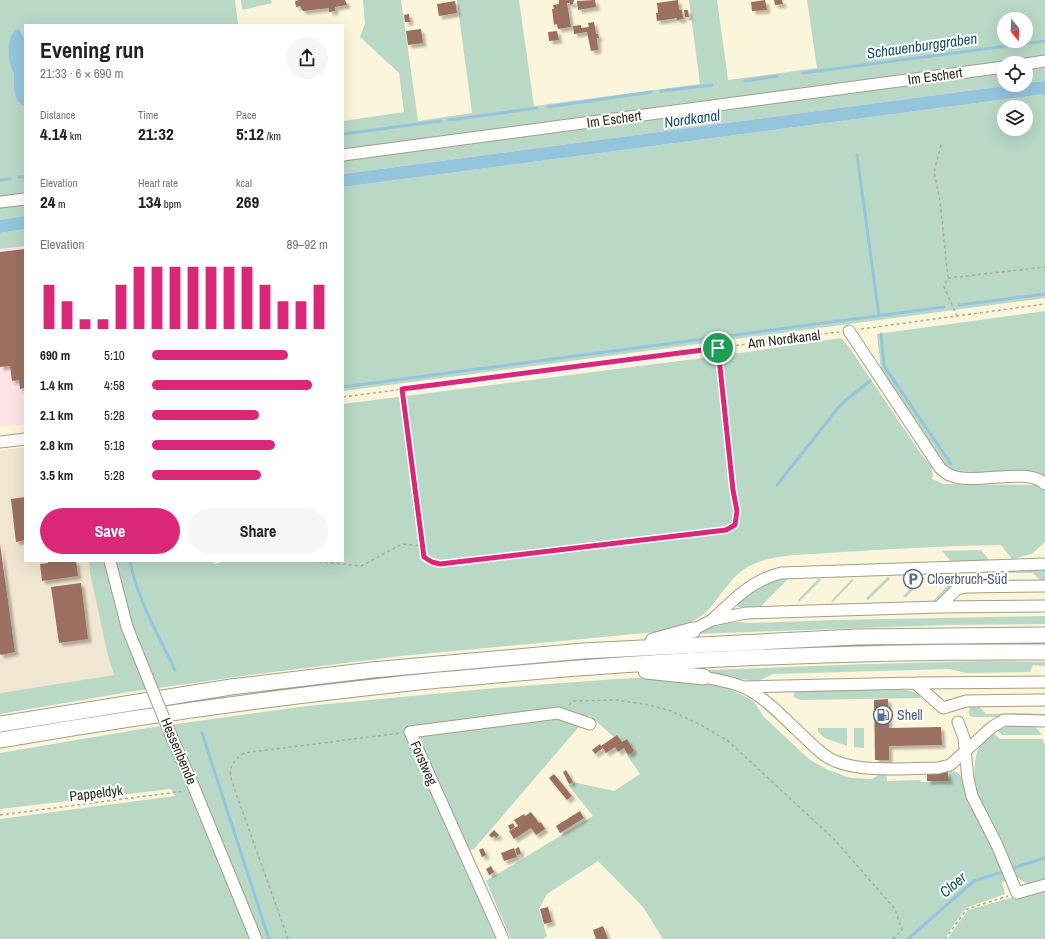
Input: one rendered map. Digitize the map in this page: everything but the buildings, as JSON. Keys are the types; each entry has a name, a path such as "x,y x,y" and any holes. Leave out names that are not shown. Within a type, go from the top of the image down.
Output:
{"highway":[{"path":"583,651 647,642 693,630"},
{"path":"0,724 209,691 348,673 583,651 856,637 1045,635"},
{"path":"0,740 100,723 378,686 598,666 855,654 976,651 1045,652"},
{"path":"598,666 704,678"}],"street":[{"path":"1033,63 1045,61"},
{"name":"Im Eschert","path":"344,155 997,68"},
{"path":"0,202 24,198"},
{"path":"849,330 940,468 950,475 963,478 1033,477 1045,484"},
{"path":"0,442 24,439"},
{"path":"693,630 712,620 753,584 767,576 781,572 1040,564 1045,554"},
{"name":"Hessenbende","path":"110,562 127,627 256,939"},
{"path":"939,607 957,589 966,587 1045,586"},
{"path":"712,620 746,613 939,607 1045,606"},
{"path":"704,678 720,680 744,687 768,703 817,750 833,761 848,766 864,768 938,768 950,765 992,727 1004,720 1045,721"},
{"path":"744,687 1045,682"},
{"path":"915,683 943,708 966,701 1045,700"},
{"name":"Forstweg","path":"502,939 410,732 558,713 590,724"},
{"path":"958,722 964,738 968,779 972,796 997,844 1013,880 1017,893 1045,885"}],"path":[{"path":"941,145 934,172 940,201 948,278 944,287 957,316"},
{"path":"948,278 1045,266"},
{"name":"Am Nordkanal","path":"344,397 1045,304"},
{"path":"402,389 424,557 432,562 440,564 730,528 735,525 737,511 733,490 718,348"},
{"path":"323,562 361,566 402,544 423,546"},
{"path":"558,713 574,701 616,700 644,704 671,711 701,725 728,741 834,839 895,909 902,930 893,939"},
{"path":"288,939 232,782 229,771 232,764 244,753 410,732"},
{"name":"Pappeldyk","path":"0,815 195,790"},
{"path":"945,939 967,909 1017,893"}],"shaded area":[{"path":"24,246 24,424 0,427 0,249"},
{"path":"24,447 24,562 89,562 90,573 107,652 114,675 0,693 0,450"}],"green space":[{"path":"0,0 235,0 238,24 24,24 24,39 20,30 12,68 16,98 24,106 24,194 0,197"},
{"path":"241,0 271,0 272,3 242,10"},
{"path":"363,0 401,0 418,121 472,113 457,0 519,0 534,106 700,84 689,0 717,0 728,80 817,68 807,0 1045,0 1045,58 1033,60 1033,56 997,56 997,64 344,151 344,121 404,112 399,73 360,37 365,24"},
{"path":"1045,68 1045,81 1033,82 1033,69"},
{"path":"997,74 997,87 344,174 344,161"},
{"path":"1045,94 1045,298 344,391 344,187 997,100 997,136 1033,136 1033,100 1000,100"},
{"path":"24,204 24,216 0,220 0,207"},
{"path":"24,229 24,246 0,249 0,233"},
{"path":"1045,311 1045,479 1041,475 948,471 881,370 877,334"},
{"path":"841,338 849,347 923,457 930,464 933,472 932,479 943,484 1039,485 1045,489 1045,542 1032,554 1012,559 1001,545 893,549 782,556 764,560 741,571 709,609 699,617 689,623 666,631 401,656 129,692 0,714 0,693 114,675 107,652 90,573 89,562 214,562 213,563 216,564 221,562 344,562 344,404 726,355"},
{"path":"981,550 990,561 951,561 942,551"},
{"path":"983,570 1045,570 1045,583 1043,583 1033,573 997,573 1006,583 1000,584 991,573 983,573"},
{"path":"923,576 925,578 905,598 903,596"},
{"path":"957,576 965,584 938,602 933,601"},
{"path":"888,577 890,579 868,600 866,598"},
{"path":"774,578 789,578 761,606 743,608 738,607 736,603 738,600"},
{"path":"819,578 821,580 799,602 798,600"},
{"path":"852,579 854,580 833,602 831,601"},
{"path":"1045,616 1045,624 949,625 693,634 718,623 737,622 752,623"},
{"path":"983,661 1045,662 1045,666 1033,665 1030,672 966,673 949,669 773,674 758,681 733,678 707,672 707,670"},
{"path":"657,677 703,681 729,689 746,697 754,702 764,717 810,760 828,770 851,778 872,779 883,772 886,772 887,781 949,781 949,771 957,772 962,778 1001,865 1011,862 974,785 977,752 981,744 993,733 1000,739 1043,739 1045,747 1045,882 1027,884 1017,877 1002,882 1005,894 966,908 944,939 663,939 643,907 598,861 547,894 539,909 547,936 543,939 511,939 486,881 593,816 568,785 573,782 614,791 640,774 627,755 634,751 627,739 622,742 617,735 614,737 589,715 474,849 458,854 496,939 0,939 0,819 175,796 171,789 0,809 0,753 147,728 307,706 496,688"},
{"path":"897,688 921,695 920,698 800,700 794,697 794,693 798,691"},
{"path":"976,703 986,714 1045,714 1045,717 970,716 970,708"},
{"path":"1034,725 1042,735 1002,735 997,730 1008,726"},
{"path":"818,728 847,728 847,746 825,738 818,732"},
{"path":"854,728 864,728 864,748 854,747"},
{"path":"1045,888 1045,939 947,939 968,910"}],"water":[{"path":"18,29 20,30 24,39 24,106 16,98 14,89 14,75 9,57 11,36"},
{"path":"1045,81 1045,94 344,187 344,174 997,87 997,92 1033,92 1033,82"},
{"path":"24,216 24,229 0,233 0,220"}],"waterway":[{"name":"Schauenburggraben","path":"803,73 1045,41"},
{"name":"Schauenburggraben","path":"745,81 777,76"},
{"name":"Schauenburggraben","path":"661,91 712,85"},
{"name":"Schauenburggraben","path":"548,107 651,92"},
{"name":"Schauenburggraben","path":"449,120 537,108"},
{"name":"Schauenburggraben","path":"344,134 441,121"},
{"path":"857,155 879,316"},
{"name":"Schauenburggraben","path":"19,177 24,177"},
{"name":"Schauenburggraben","path":"0,180 10,179"},
{"path":"959,305 1045,294"},
{"path":"344,387 944,307"},
{"path":"881,334 884,366 951,464"},
{"path":"777,485 838,408 870,381"},
{"path":"130,562 133,575 143,603 175,670"},
{"path":"202,733 269,939"},
{"name":"Cloer","path":"1010,869 1045,858"},
{"name":"Cloer","path":"908,939 974,881 1005,871"}],"place":[{"name":"Cloerbruch-Süd","path":"913,579"},
{"name":"Shell","path":"883,715"}],"route":[{"path":"718,348 733,490 737,511 735,525 726,530 440,564 432,562 424,557 402,389 718,348"}],"water label":[{"name":"Nordkanal","path":"692,119"}]}
